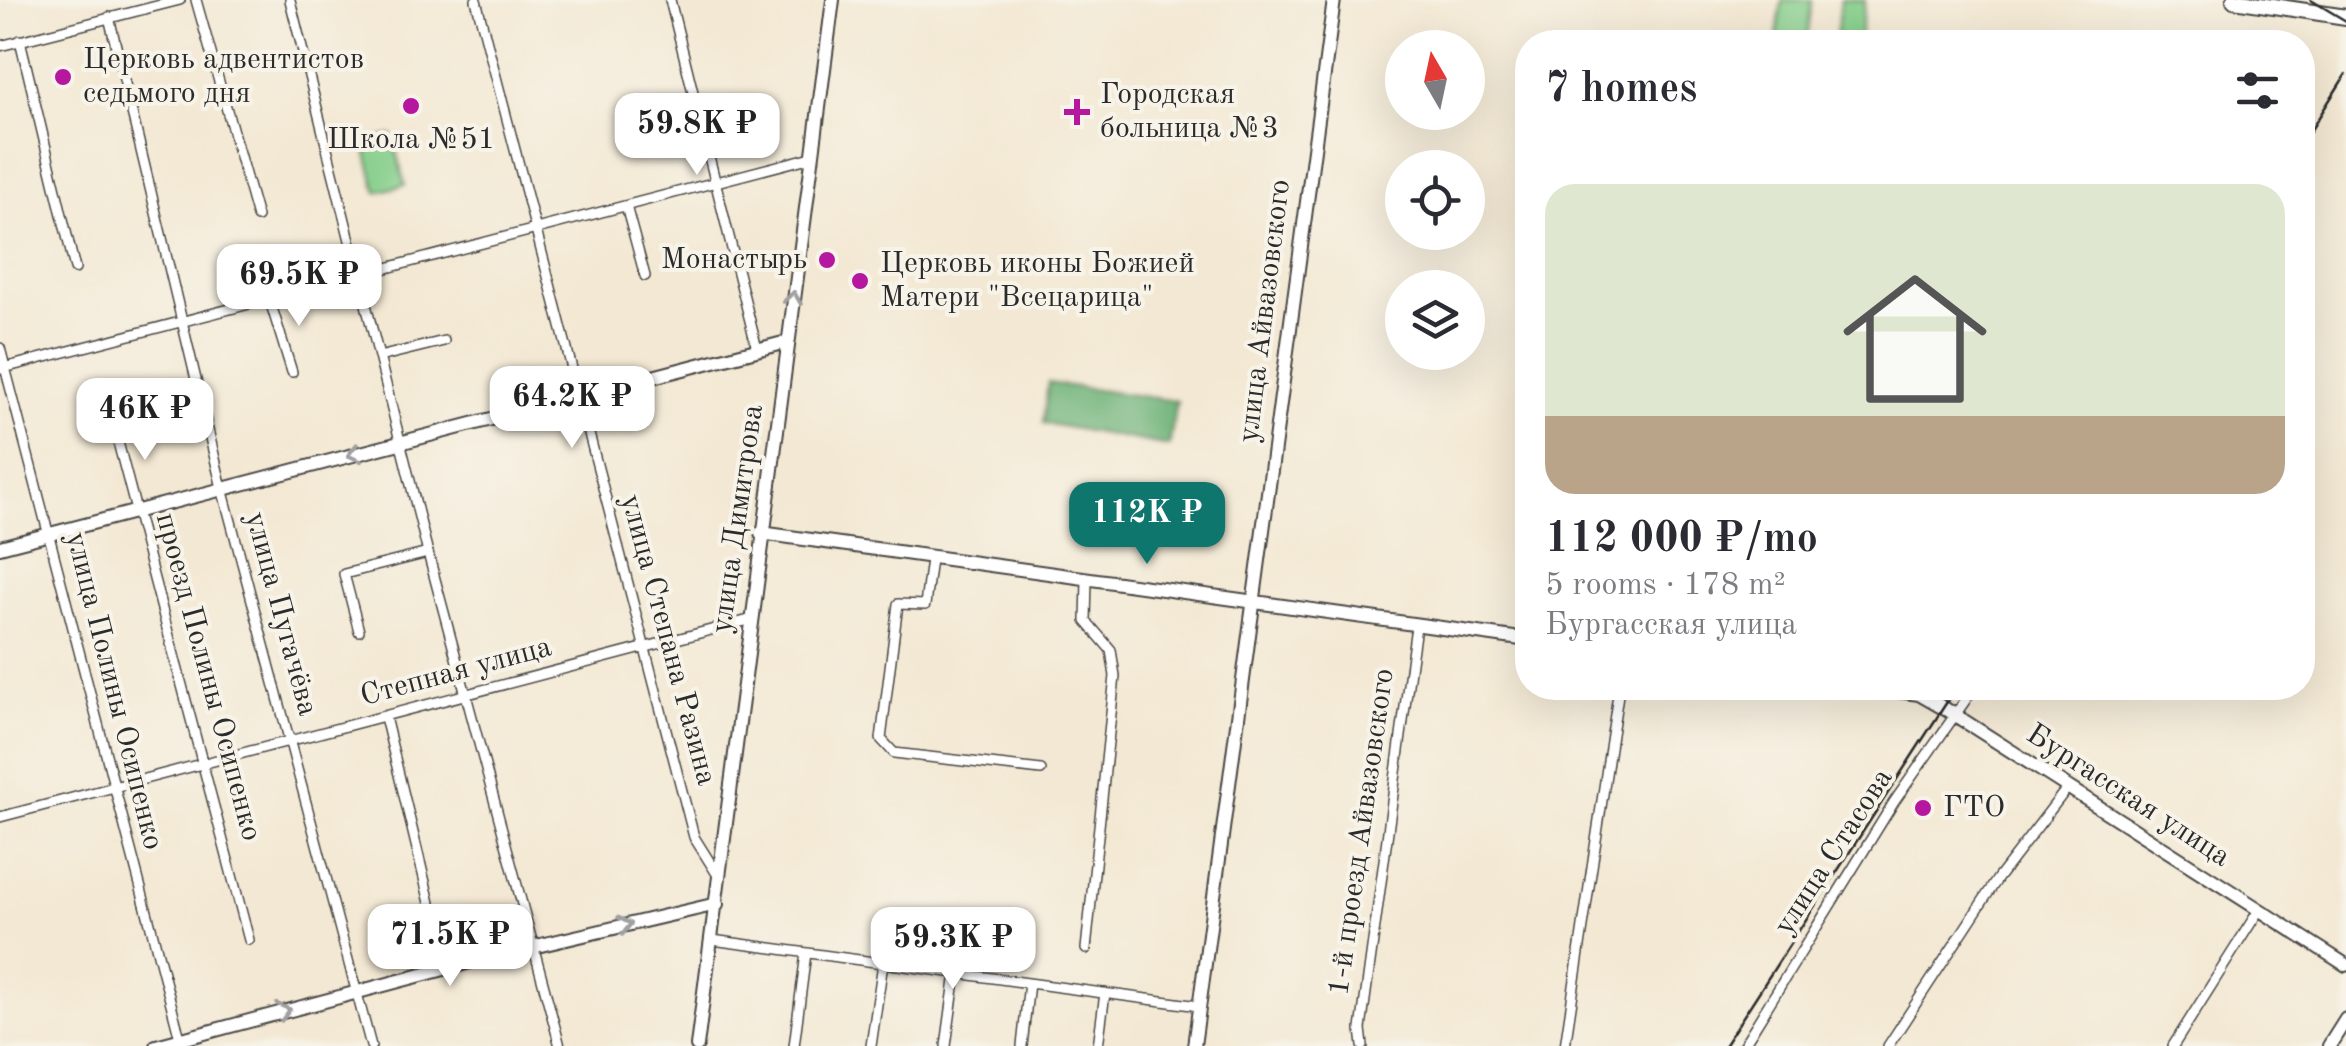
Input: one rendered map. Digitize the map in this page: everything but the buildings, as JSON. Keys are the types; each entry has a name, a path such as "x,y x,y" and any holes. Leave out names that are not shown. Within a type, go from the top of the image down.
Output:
{"main road":[{"path":"2234,0 2346,17"}],"street":[{"path":"0,46 180,0"},
{"path":"196,0 257,217"},
{"path":"290,0 428,553 560,1046"},
{"name":"улица Степана Разина","path":"476,0 694,837 720,880"},
{"path":"670,0 757,349"},
{"name":"улица Димитрова","path":"697,1046 833,0"},
{"name":"улица Айвазовского","path":"1194,1046 1334,0"},
{"name":"улица Пугачёва","path":"109,17 222,488 371,1046"},
{"path":"20,40 76,269"},
{"path":"2,368 812,157"},
{"path":"626,206 645,276"},
{"path":"270,298 292,372"},
{"path":"379,357 444,342"},
{"path":"0,546 787,342"},
{"name":"улица Полины Осипенко","path":"0,348 2,368 181,1043"},
{"name":"проезд Полины Осипенко","path":"114,428 139,510 249,940"},
{"path":"761,533 1515,638"},
{"path":"359,631 344,574 428,553"},
{"path":"931,559 925,604 898,604 881,738 894,753 1042,770"},
{"path":"1086,949 1115,676 1111,650 1086,621 1087,580"},
{"name":"Степная улица","path":"0,817 750,620"},
{"name":"1-й проезд Айвазовского","path":"1363,1046 1360,1030 1416,626"},
{"path":"1565,1046 1617,700"},
{"name":"Бургасская улица","path":"1928,700 2346,965"},
{"name":"улица Стасова","path":"1742,1046 1894,802 1966,700"},
{"path":"385,717 446,968"},
{"path":"1888,1046 1998,878 2068,788"},
{"path":"156,1046 181,1043 446,968 717,904"},
{"path":"2173,1046 2259,910"},
{"path":"712,940 1199,1006"},
{"path":"794,1046 806,953"},
{"path":"871,1046 883,963"},
{"path":"946,1046 956,973"},
{"path":"1022,1046 1029,983"},
{"path":"1098,1046 1105,993"},
{"path":"2329,1046 2346,1019"}],"green space":[{"path":"1782,0 1812,0 1808,30 1778,30"},
{"path":"1841,0 1865,0 1861,30 1837,30"},
{"path":"392,135 405,185 377,192 364,142"},
{"path":"1048,383 1177,401 1169,446 1043,423"}],"tram line":[{"path":"2311,0 2346,21"},
{"path":"2315,123 2346,74"},
{"path":"1724,1046 1948,700"}],"place":[{"name":"Церковь адвентистов седьмого дня","path":"63,77"},
{"name":"Школа №51","path":"411,106"},
{"name":"Городская больница №3","path":"1077,112"},
{"name":"Монастырь","path":"827,260"},
{"name":"Церковь иконы Божией Матери \"Всецарица\"","path":"860,281"},
{"name":"ГТО","path":"1923,808"}]}
